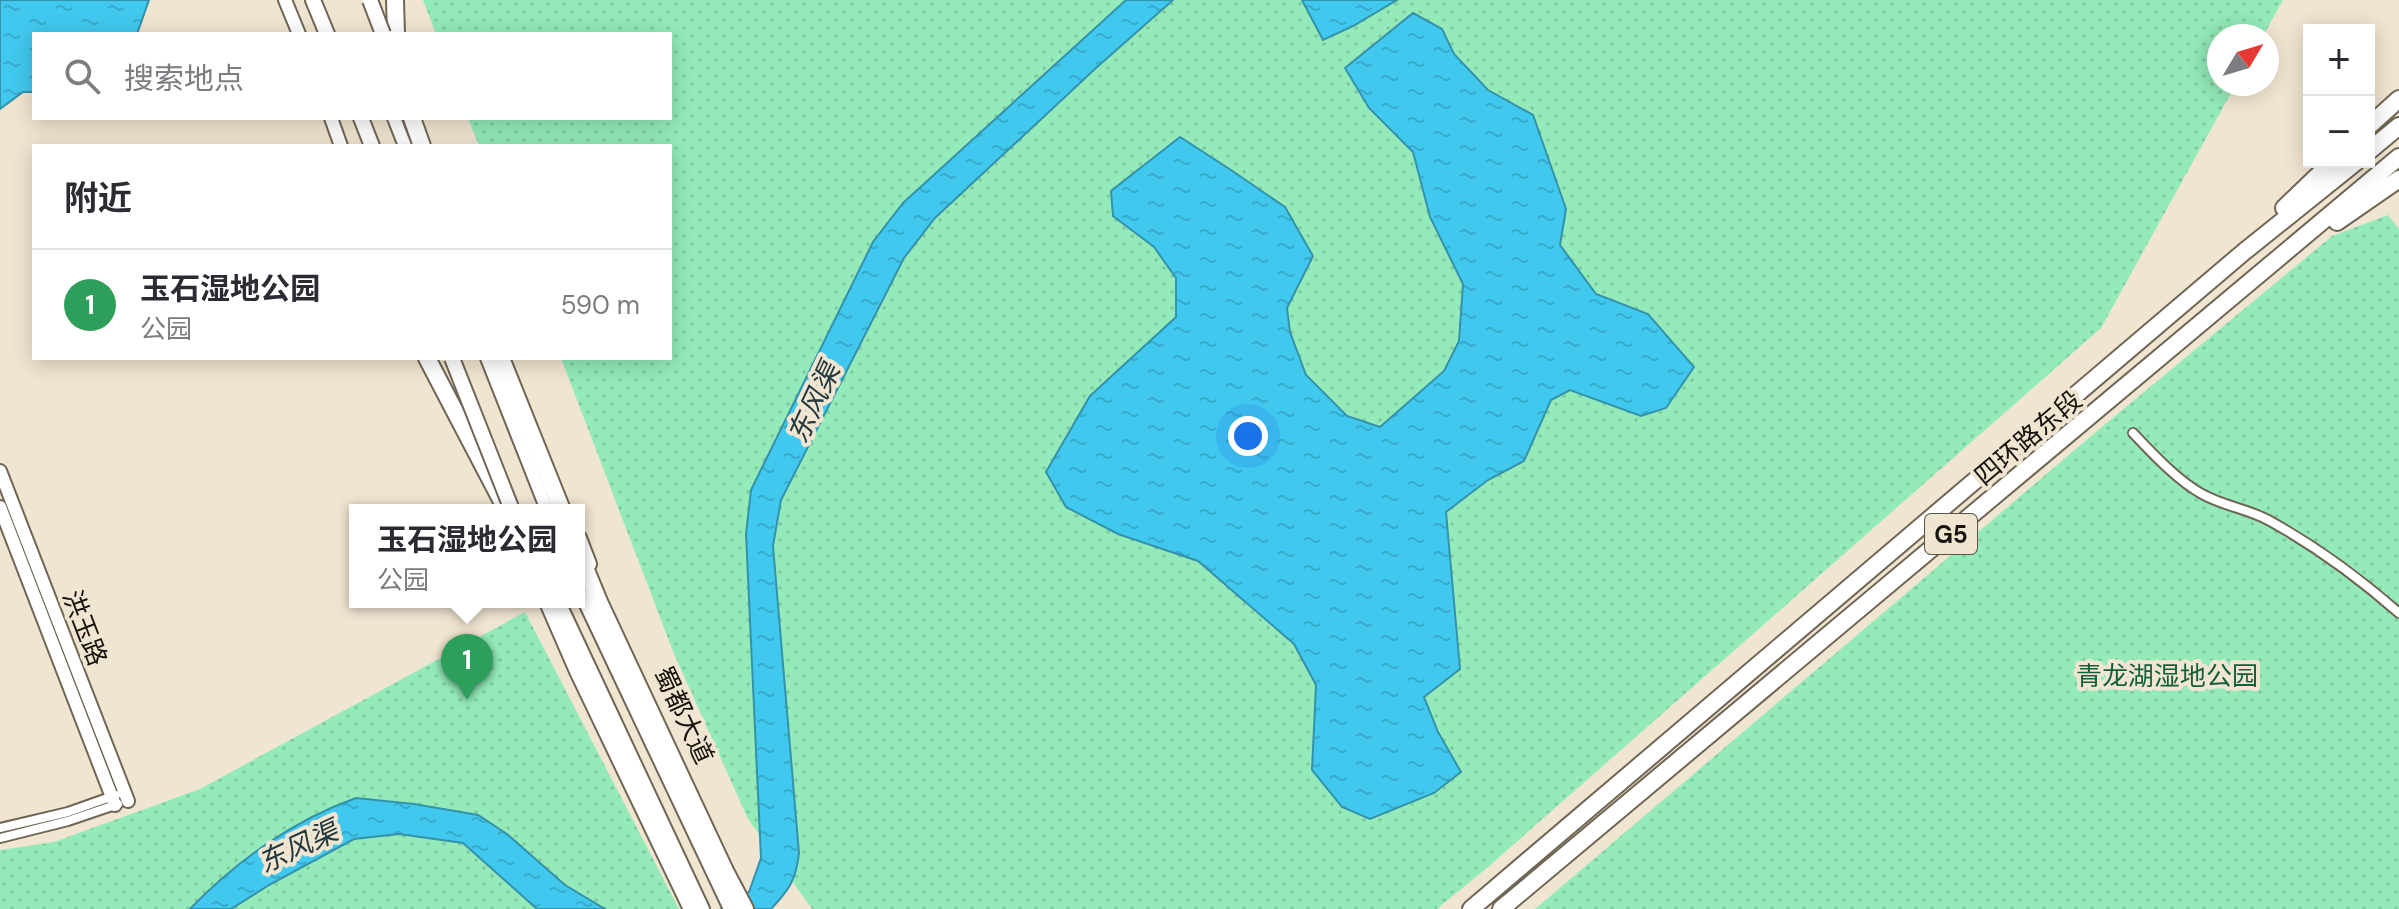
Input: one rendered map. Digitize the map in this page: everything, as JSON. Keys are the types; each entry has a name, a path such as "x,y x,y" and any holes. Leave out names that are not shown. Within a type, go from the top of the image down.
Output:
{"highway":[{"path":"313,0 326,32"},
{"path":"370,0 382,32"},
{"path":"395,0 396,32"},
{"path":"2375,121 2399,99"},
{"path":"362,120 371,144"},
{"path":"415,120 423,144"},
{"path":"2375,146 2399,126"},
{"name":"四环路东段","path":"1503,909 2399,157"},
{"path":"2177,309 2326,168"},
{"name":"四环路东段","path":"1471,909 2177,309 2349,168"},
{"path":"2263,273 2399,179"},
{"path":"428,360 506,504"},
{"path":"450,360 507,504"},
{"path":"502,360 562,504"},
{"path":"509,360 563,504"},
{"name":"蜀都大道","path":"585,552 682,770 752,909"},
{"path":"585,568 719,874 745,909"},
{"path":"552,608 578,671 688,890 693,909"},
{"path":"553,608 693,909"},
{"path":"719,874 752,909"},
{"path":"1460,909 1510,875"}],"main road":[{"path":"285,0 298,32"},
{"path":"376,0 376,32"},
{"path":"332,120 340,144"},
{"path":"395,120 404,144"},
{"path":"450,360 517,504"},
{"path":"488,360 545,504"},
{"name":"洪玉路","path":"0,471 126,796"},
{"name":"洪玉路","path":"0,507 113,801"},
{"path":"585,602 719,874 730,909"},
{"path":"562,608 688,890 703,909"}],"street":[{"path":"2133,433 2157,458 2201,494 2266,519 2324,553 2399,613"},
{"path":"0,838 68,821 126,796"},
{"path":"0,828 113,801"}],"green space":[{"path":"423,0 2283,0 2270,24 2207,24 2207,96 2229,96 2101,328 1437,909 812,909 748,819 674,654 562,360 672,360 672,144 478,144 469,120 672,120 672,32 435,32"},
{"name":"青龙湖湿地公园","path":"2388,215 2399,229 2399,909 1535,909 2097,431 2332,236"},
{"path":"525,612 679,909 0,909 0,850 54,842 200,789"}],"water":[{"path":"0,0 149,0 138,32 32,32 32,92 23,92 0,109"},
{"path":"1126,0 1173,0 935,218 904,258 781,500 773,546 798,862 791,884 771,909 721,909 749,892 761,858 746,534 751,490 873,242 903,203"},
{"path":"1302,0 1397,0 1323,40"},
{"path":"1413,13 1442,29 1454,54 1488,90 1533,115 1566,209 1560,245 1596,294 1648,314 1694,367 1666,408 1641,416 1570,390 1551,400 1524,461 1488,480 1446,512 1460,669 1424,697 1438,732 1461,772 1434,793 1370,819 1342,807 1312,770 1316,685 1294,644 1198,561 1118,534 1066,507 1046,472 1090,396 1176,317 1176,278 1154,247 1113,216 1111,191 1180,137 1285,207 1313,256 1287,308 1290,332 1306,375 1347,416 1380,427 1444,371 1459,341 1463,284 1430,217 1413,152 1369,108 1345,68"},
{"name":"东风渠","path":"356,798 478,815 507,834 565,885 605,909 537,909 463,843 399,834 354,839 231,909 190,909 227,874 267,844 310,818"}],"place":[{"name":"玉石湿地公园","path":"467,700"}]}
